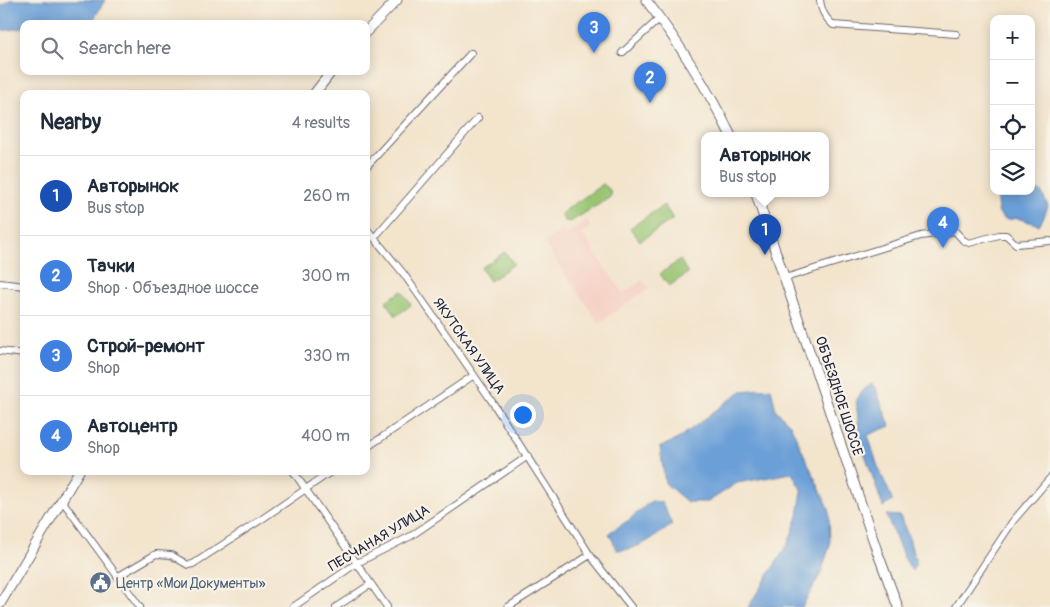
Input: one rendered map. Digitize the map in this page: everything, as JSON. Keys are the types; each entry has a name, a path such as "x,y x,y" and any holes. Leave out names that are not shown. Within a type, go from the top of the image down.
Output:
{"main road":[{"path":"370,28 397,0"},
{"path":"646,0 702,81 729,132"},
{"path":"317,90 329,75"},
{"name":"ОБЪЕЗДНОЕ ШОССЕ","path":"757,197 864,515 898,607"},
{"path":"0,604 77,475"}],"street":[{"path":"820,0 825,17 833,25 956,34"},
{"path":"622,53 660,18"},
{"path":"370,163 471,53"},
{"path":"374,238 478,118"},
{"path":"785,278 921,236 955,231 963,240 969,243 999,235 1006,235 1016,244 1050,241"},
{"name":"ЯКУТСКАЯ УЛИЦА","path":"370,233 403,273 528,456 590,555 631,607"},
{"path":"0,283 20,286"},
{"path":"0,351 20,354"},
{"path":"370,445 474,375"},
{"name":"ПЕСЧАНАЯ УЛИЦА","path":"294,607 357,563 411,536 528,456"},
{"path":"296,475 387,607"},
{"path":"118,577 156,554 170,555 188,565 193,564 326,475"},
{"path":"956,607 1013,521 1050,478"},
{"path":"61,500 140,607"},
{"path":"508,607 590,555"},
{"path":"336,607 371,584"}],"shaded area":[{"path":"587,220 591,226 582,233 623,293 643,280 649,288 599,323 544,243 561,230 565,235"}],"green space":[{"path":"603,184 610,190 611,195 609,198 570,222 565,221 561,215 563,212"},
{"path":"664,205 673,219 640,241 630,228"},
{"path":"505,252 514,264 490,281 481,268"},
{"path":"680,260 688,273 669,286 660,274"},
{"path":"402,291 411,305 396,316 386,301"}],"water":[{"path":"10,0 105,0 93,20 20,20 20,28 0,31 0,7"},
{"path":"1035,189 1042,193 1048,206 1039,225 1017,218 1007,220 998,211 996,195 1035,195"},
{"path":"872,384 877,389 890,426 868,435 877,464 893,501 883,507 860,440 856,399 863,390"},
{"path":"771,388 776,410 790,424 829,509 830,545 821,573 802,607 748,607 788,544 798,516 802,491 792,473 737,483 708,502 687,502 665,483 660,447 678,439 741,391"},
{"path":"651,501 662,502 672,525 639,545 624,550 617,550 609,533 629,520"},
{"path":"886,515 900,516 916,563 912,571 904,558"}],"place":[{"name":"Строй-ремонт","path":"594,53"},
{"name":"Тачки","path":"650,103"},
{"name":"Автоцентр","path":"943,248"},
{"name":"Авторынок","path":"765,255"},
{"name":"Центр «Мои Документы»","path":"100,583"}]}
